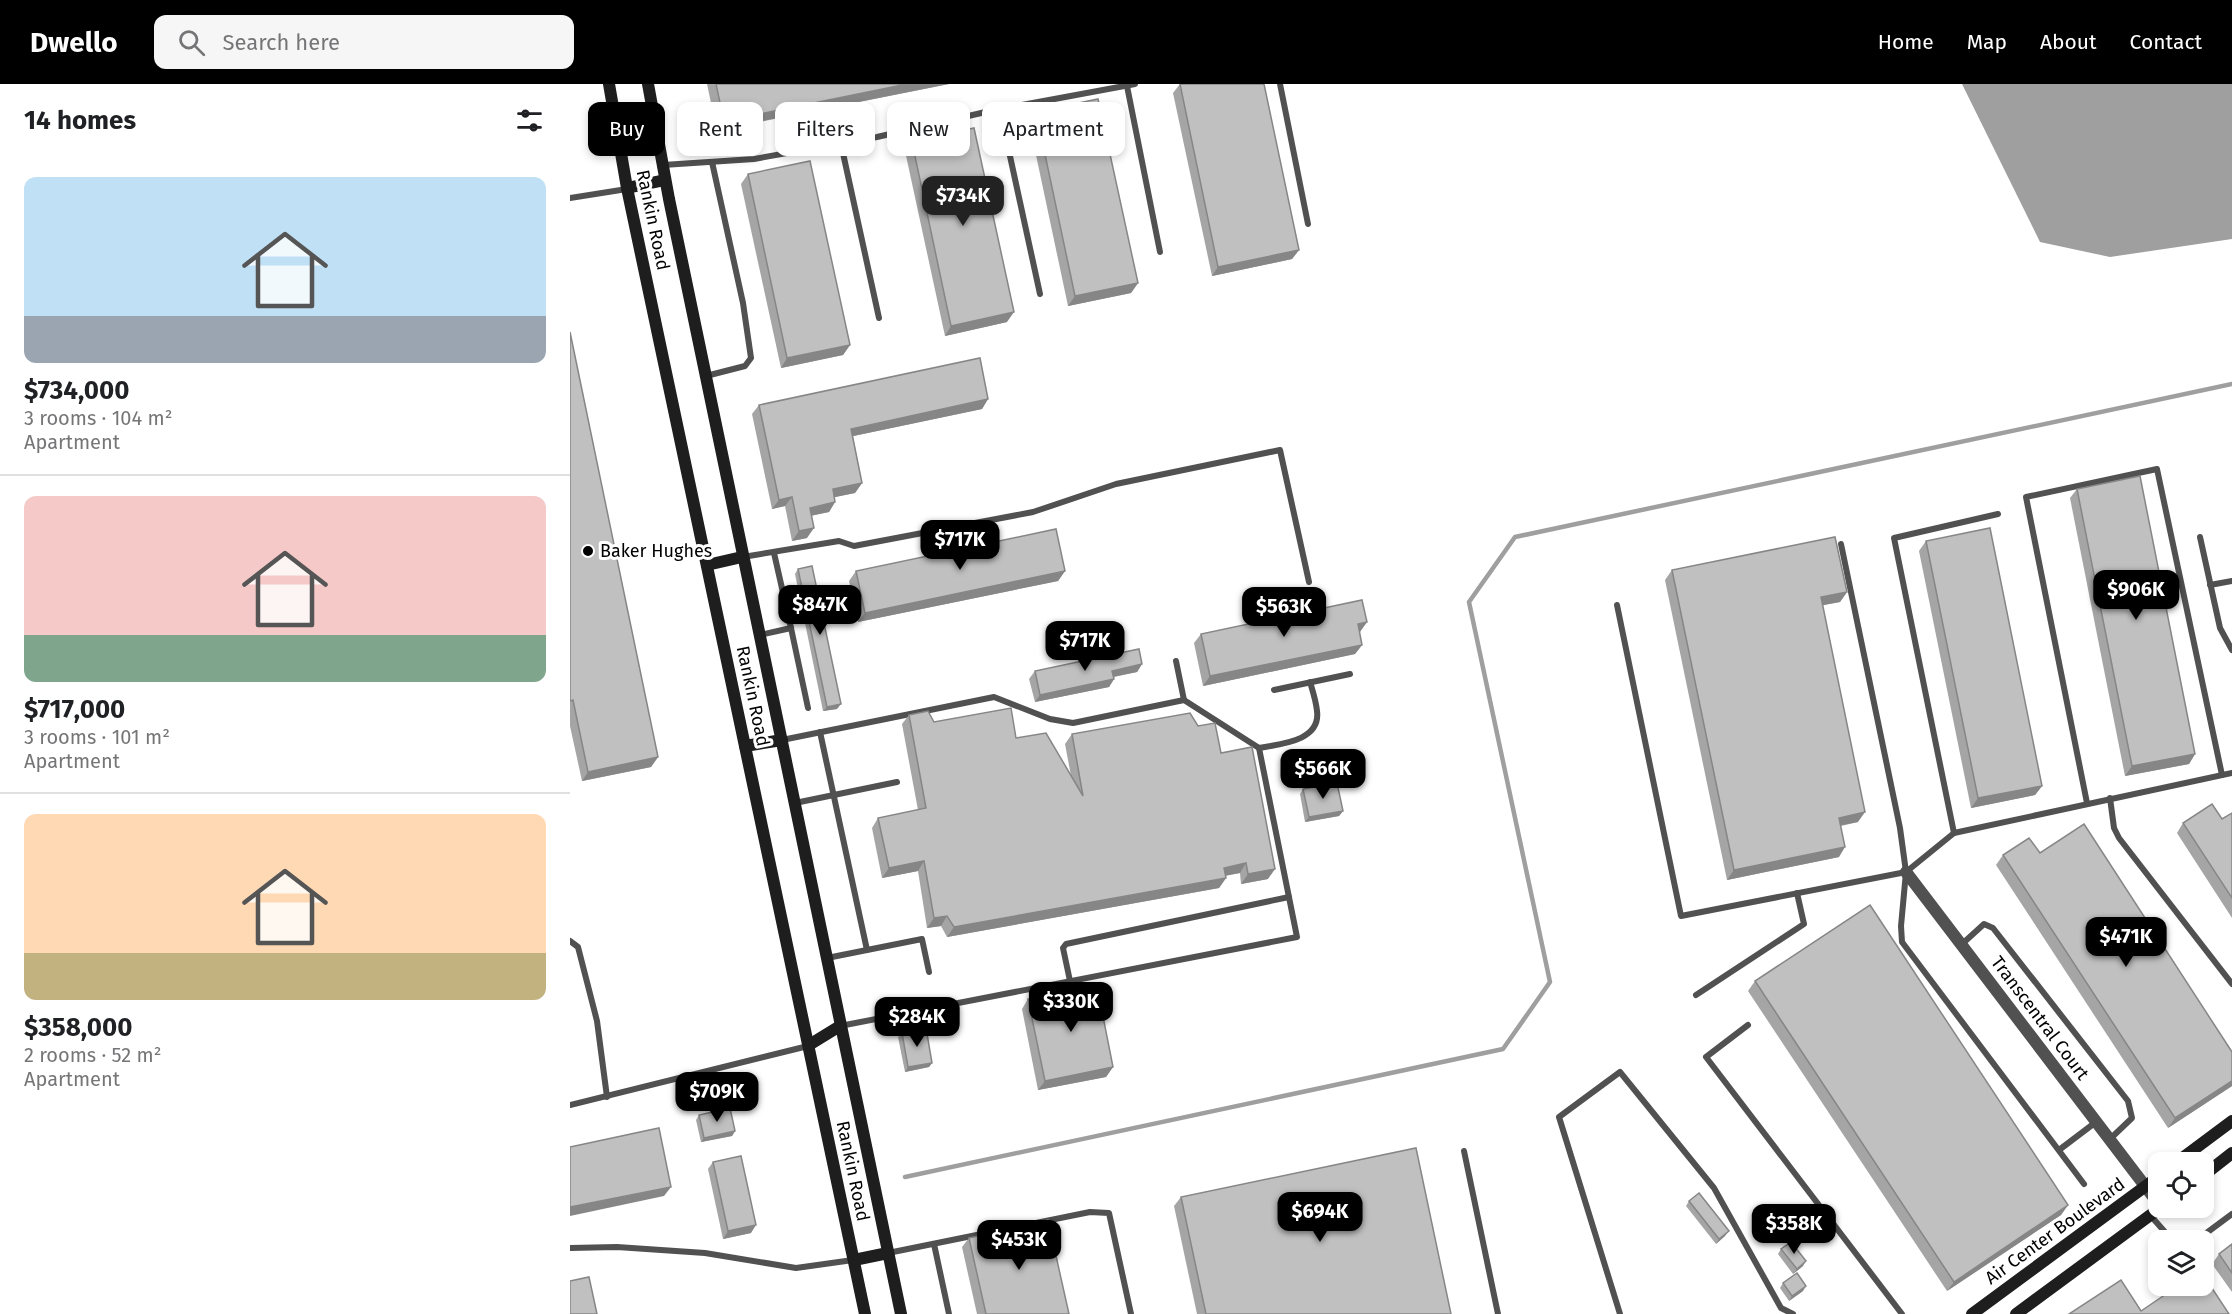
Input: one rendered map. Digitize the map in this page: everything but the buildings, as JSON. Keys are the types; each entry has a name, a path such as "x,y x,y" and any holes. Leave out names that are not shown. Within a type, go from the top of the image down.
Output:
{"main road":[{"name":"Rankin Road","path":"609,84 627,189 865,1314"},
{"name":"Rankin Road","path":"648,84 665,180 742,557 901,1314"},
{"path":"627,189 665,180"},
{"path":"707,565 742,557"},
{"path":"745,746 782,740"},
{"path":"809,1046 840,1026"},
{"path":"2190,1152 2232,1121"},
{"path":"2214,1167 2232,1153"},
{"name":"Air Center Boulevard","path":"1972,1314 2146,1186"},
{"path":"2016,1314 2148,1216"},
{"path":"854,1260 888,1253"}],"street":[{"name":"Transcentral Court","path":"1906,872 2148,1189"}],"lane":[{"path":"1042,102 1135,84"},
{"path":"1280,84 1308,224"},
{"path":"1127,86 1160,252"},
{"path":"875,137 982,114"},
{"path":"663,165 754,159 775,155"},
{"path":"844,156 879,318"},
{"path":"1009,156 1040,294"},
{"path":"705,376 745,366 751,358 743,303 712,162"},
{"path":"570,198 627,189"},
{"path":"742,557 838,541 854,546 1034,512 1116,484 1280,450 1308,582"},
{"path":"2087,803 2026,497 2157,469 2222,775"},
{"path":"1954,833 1894,538 1998,514"},
{"path":"2200,537 2220,628 2232,650"},
{"path":"1840,544 1900,828 1906,872 1901,926 1902,942 2084,1184"},
{"path":"774,553 808,708"},
{"path":"2210,585 2232,581"},
{"path":"1617,605 1681,916 1906,872 1954,833 2232,773"},
{"path":"759,635 790,628"},
{"path":"1176,661 1184,700"},
{"path":"1274,690 1350,674"},
{"path":"782,740 994,696 1050,719 1073,723 1184,700 1259,748 1296,740 1308,734 1316,725 1317,712 1310,682"},
{"path":"820,732 867,950"},
{"path":"840,1026 1297,937 1259,748"},
{"path":"795,803 897,782"},
{"path":"2109,798 2114,828 2119,838 2232,984"},
{"path":"1696,995 1804,924 1797,893"},
{"path":"1070,981 1064,948 1066,944 1289,897"},
{"path":"1961,945 1984,924 1993,928 2128,1101 2132,1118 2109,1139"},
{"path":"826,959 922,939 929,972"},
{"path":"570,941 578,947 597,1021 607,1096"},
{"path":"1748,1025 1707,1057 1902,1314"},
{"path":"570,1105 809,1046"},
{"path":"1620,1314 1559,1117 1620,1072 1714,1188 1781,1308 1793,1314"},
{"path":"2059,1150 2096,1122"},
{"path":"1464,1151 1498,1314"},
{"path":"888,1253 1090,1212 1109,1213 1131,1314"},
{"path":"2210,1230 2232,1214"},
{"path":"934,1244 949,1314"},
{"path":"570,1248 617,1247 705,1252 796,1268 854,1260"}],"shaded area":[{"path":"1962,84 2232,84 2232,239 2110,257 2040,242"}],"waterway":[{"path":"905,1177 1503,1049 1550,982 1469,602 1515,537 2232,384"}],"place":[{"name":"Baker Hughes","path":"588,551"}]}
